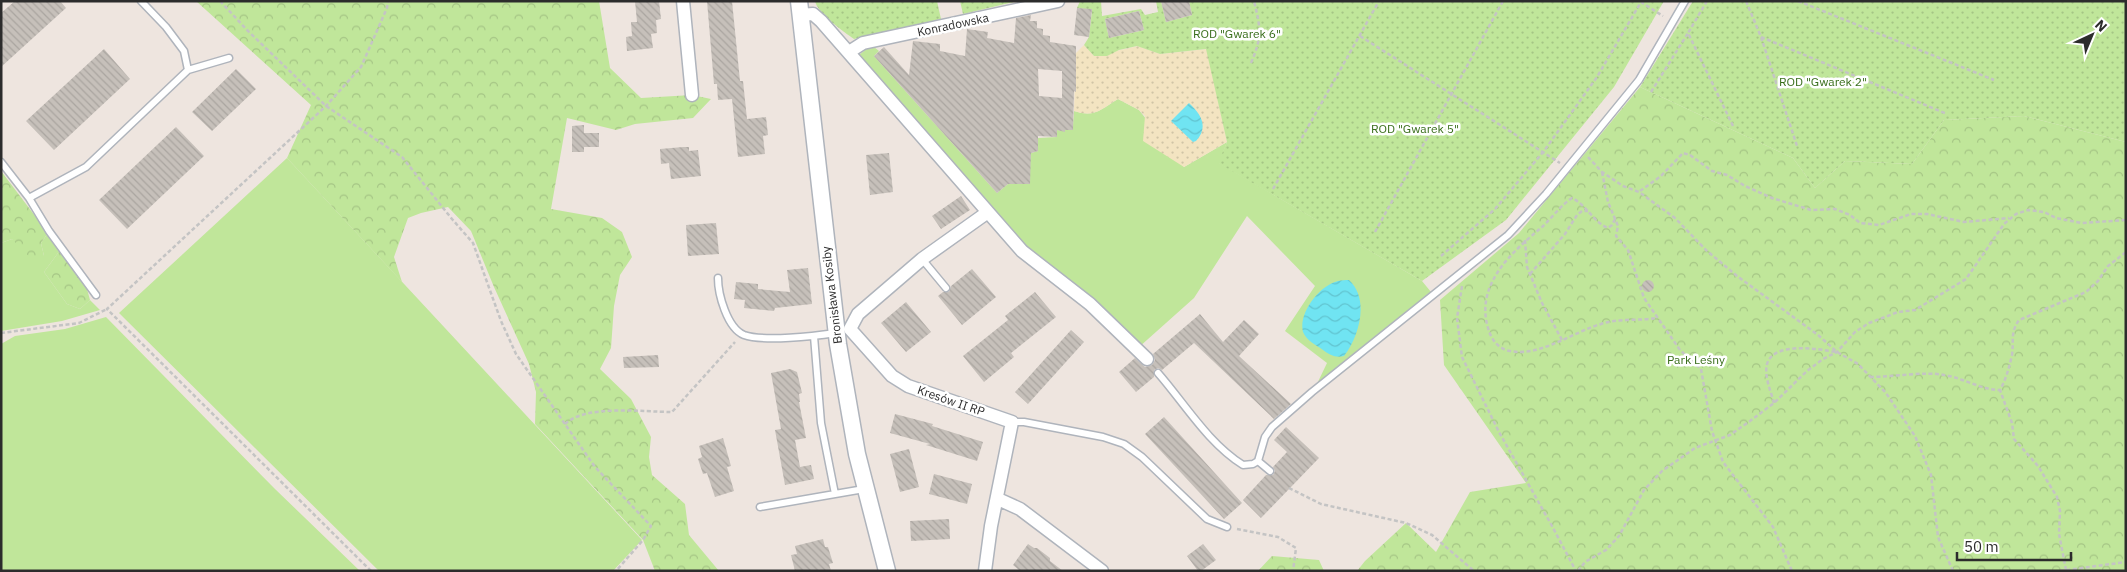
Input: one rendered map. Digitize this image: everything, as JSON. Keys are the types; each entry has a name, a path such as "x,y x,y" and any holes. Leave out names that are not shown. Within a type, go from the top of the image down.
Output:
{"street":[{"path":"683,1 692,95"},
{"name":"Konradowska","path":"850,52 863,43 1058,1"},
{"name":"Bronisława Kosiby","path":"800,8 813,14 850,52 1022,251 1090,304 1147,359"},
{"name":"Bronisława Kosiby","path":"800,8 843,331 846,399 864,489 887,571"},
{"name":"Bronisława Kosiby","path":"843,331 858,314 922,259 988,212"},
{"name":"Kresów II RP","path":"843,331 892,376 908,386 1012,422"},
{"path":"985,571 991,526 998,499 1012,422"},
{"path":"998,499 1020,509 1102,571"}],"lane":[{"path":"141,1 184,51 188,70"},
{"path":"1158,373 1198,423 1226,452 1243,464 1253,464 1258,461 1266,437 1272,427 1312,392 1508,235 1546,194 1639,80 1685,1"},
{"path":"30,198 86,167 188,70 229,58"},
{"path":"1,162 30,198 49,231 96,295"},
{"path":"922,259 946,288"},
{"path":"718,278 718,291 723,306 730,320 742,334 755,337 814,336 843,331"},
{"path":"814,336 821,424 835,494"},
{"path":"1012,422 1024,422 1103,437 1124,444 1142,457 1207,519 1227,527"},
{"path":"1258,461 1270,471"},
{"path":"760,507 864,489"}],"path":[{"path":"220,1 247,30 326,106 402,157 473,243 490,293 516,354 595,467 651,526 643,540 616,571"},
{"path":"1,333 80,322 107,309 326,106 361,67 387,8 388,1"},
{"path":"1251,63 1260,43 1254,1"},
{"path":"1273,189 1379,1"},
{"path":"1375,232 1503,1"},
{"path":"1651,92 1707,1"},
{"path":"1746,1 1761,37 1797,146"},
{"path":"1798,1 1994,80"},
{"path":"1441,256 1495,209 1544,151 1597,77 1640,2 1673,22"},
{"path":"1688,33 1733,126"},
{"path":"1360,36 1544,151 1566,169"},
{"path":"1761,37 1947,114"},
{"path":"1582,151 1602,172 1623,186 1639,192 1674,218 1706,250 1737,276 1818,335 1837,352 1858,364 1886,393 1901,414 1918,444 1931,475 1938,537 1953,571"},
{"path":"1639,192 1661,176 1683,153 1690,155 1712,170 1727,175 1745,186 1772,198 1812,210 1835,209 1850,215 1860,222 1879,225 1911,214 1927,214 1964,222 2010,218 2028,210 2044,212 2056,218 2082,222 2126,220"},
{"path":"1602,172 1608,202 1618,226 1616,236 1628,250 1644,298 1680,350 1702,369 1714,441 1723,462 1773,527 1792,571"},
{"path":"1616,218 1608,228 1601,225 1590,211 1572,198 1525,240 1501,266 1490,283 1486,300 1486,323 1490,337 1498,346 1510,351 1524,351 1562,340 1601,324 1657,318"},
{"path":"1530,274 1564,234 1577,214 1582,211 1590,211"},
{"path":"1470,265 1462,284 1456,318 1462,357 1499,432 1577,571 1585,562 1606,550 1619,536 1644,490 1662,471 1695,448 1714,441 1750,421 1774,403 1823,359 1837,352 1855,332 1869,323 1898,312 1915,310 1966,279 2010,218"},
{"path":"1525,240 1527,267 1542,303 1562,340"},
{"path":"2066,570 2059,534 2060,512 2057,497 2038,466 2014,439 2012,423 2000,390 2009,367 2012,352 2012,329 2019,320 2086,292 2098,281 2108,266 2126,252"},
{"path":"107,309 371,571"},
{"path":"565,424 586,413 672,412 742,334"},
{"path":"1774,403 1766,371 1767,362 1772,357 1794,348 1837,352"},
{"path":"1870,377 1943,374 1971,382 1989,390 2000,390"},
{"path":"1290,488 1321,504 1406,523 1432,535 1474,571"},
{"path":"1227,527 1278,537 1296,548 1293,571"},
{"path":"2060,571 2126,562"}],"green space":[{"path":"196,1 599,1 610,68 641,98 692,95 711,99 693,118 635,124 616,130 567,118 551,209 602,218 622,232 632,257 620,275 614,306 611,348 600,369 631,399 651,437 649,457 652,475 685,504 689,535 719,571 655,571 643,540 535,424 536,392 529,364 471,231 448,207 408,218 394,257 402,282 287,158 311,105"},
{"path":"815,1 937,1 941,19 854,39 826,16"},
{"path":"960,1 1018,1 963,14"},
{"name":"ROD \"Gwarek 5\"","path":"1080,1 1101,1 1102,16 1141,9 1145,15 1158,12 1156,1 1161,1 1166,22 1192,15 1189,1 1664,1 1614,87 1506,220 1422,281 1218,163 1227,142 1206,49 1160,54 1137,46 1119,50 1107,56 1094,56 1084,45 1089,37 1092,10 1077,8","holes":["1139,11 1144,30 1109,38 1105,19"]},
{"name":"ROD \"Gwarek 2\"","path":"1693,1 2126,1 2126,142 2024,116 1944,120 1912,164 1845,161 1815,188 1793,158 1640,87"},
{"path":"869,47 874,47 879,51 874,56 997,193 1008,184 1031,153 1038,151 1038,138 1057,137 1057,130 1065,131 1065,124 1073,125 1074,111 1093,113 1118,99 1139,110 1184,167 1227,142 1219,163 1422,281 1431,292 1315,388 1327,363 1285,331 1315,286 1247,216 1194,298 1138,348 1024,249 862,62 859,55"},
{"name":"Park Leśny","path":"1640,87 1793,158 1815,188 1845,161 1912,164 1944,120 2024,116 2126,142 2126,571 1357,571 1365,561 1406,523 1436,552 1470,492 1526,483 1444,365 1440,300 1519,233"},
{"path":"287,158 642,540 613,571 379,571 119,313"},
{"path":"1,171 48,233 41,243 44,256 37,265 12,239 1,243"},
{"path":"48,233 61,249 44,272 67,304 80,309 90,300 100,310 62,321 1,331 1,243 12,239 44,256 41,243"},
{"path":"61,249 87,289 90,300 80,309 67,304 44,272"},
{"path":"106,317 275,489 360,571 1,571 1,344 15,336 65,329"},
{"path":"1272,556 1319,560 1324,571 1258,571"}],"sand":[{"path":"1084,45 1094,56 1138,46 1160,54 1207,49 1227,142 1184,167 1143,141 1145,116 1139,110 1118,99 1093,113 1074,111 1076,53"}],"water":[{"path":"1189,103 1200,116 1203,126 1200,136 1193,142 1171,121"},
{"path":"1349,280 1359,297 1361,307 1360,318 1354,339 1344,356 1341,357 1328,353 1309,340 1304,335 1302,325 1307,309 1324,288 1339,281"}],"building":[{"path":"15,1 60,1 66,8 1,67 1,13"},
{"path":"635,1 659,1 661,19 656,20 657,33 651,34 653,48 627,51 626,37 632,36 631,22 637,22"},
{"path":"707,1 732,1 740,81 743,81 747,119 766,117 768,135 763,136 765,154 738,157 732,99 718,100 717,84 714,84"},
{"path":"1161,1 1189,1 1192,15 1166,22"},
{"path":"1077,8 1092,9 1089,37 1074,35"},
{"path":"1139,11 1144,30 1109,38 1105,19"},
{"path":"1031,15 1030,21 1037,21 1037,28 1043,29 1043,35 1050,36 1050,42 1076,46 1076,92 1074,91 1073,130 1065,130 1065,132 1057,130 1057,137 1038,136 1038,151 1031,153 1030,184 1008,184 997,193 874,56 884,47 909,75 913,41 940,44 940,51 965,56 967,29 988,32 987,38 1014,43 1016,18","holes":["1038,69 1062,71 1062,98 1039,96"]},
{"path":"104,49 130,79 54,150 26,121"},
{"path":"236,69 256,89 212,131 192,112"},
{"path":"584,125 584,133 599,133 599,147 584,147 584,152 572,152 572,126"},
{"path":"176,127 204,156 127,229 99,200"},
{"path":"689,147 689,151 698,150 701,176 671,179 669,163 661,164 660,149"},
{"path":"889,153 893,192 870,195 866,155"},
{"path":"961,196 970,210 941,229 932,216"},
{"path":"716,223 719,254 688,256 686,225"},
{"path":"808,268 812,304 775,308 774,311 744,308 745,300 734,299 736,282 758,284 758,289 790,292 787,270"},
{"path":"972,269 996,297 962,325 938,296 943,292 949,292 951,286"},
{"path":"1646,280 1650,280 1654,286 1650,292 1646,292 1642,288 1642,284"},
{"path":"1035,292 1056,317 1011,353 1014,357 984,382 963,356 1008,320 1005,316"},
{"path":"906,302 931,332 906,352 881,323"},
{"path":"1200,314 1223,342 1244,320 1259,334 1239,356 1291,404 1274,419 1194,343 1162,370 1158,368 1154,370 1154,377 1136,392 1119,372 1135,358 1145,367 1152,365 1155,360 1153,354"},
{"path":"1071,330 1084,342 1028,404 1015,392"},
{"path":"658,355 659,367 624,368 623,357"},
{"path":"790,369 797,372 802,393 799,394 799,402 806,438 795,440 800,467 811,465 814,479 785,485 775,430 781,429 771,373"},
{"path":"895,414 933,424 932,426 983,442 977,461 926,445 930,444 890,433"},
{"path":"1164,417 1242,503 1224,519 1145,434"},
{"path":"1286,427 1319,458 1261,518 1243,500 1266,475 1273,475 1275,471 1273,467 1287,452 1274,440"},
{"path":"723,438 731,466 727,467 734,491 715,497 707,473 703,474 698,459 702,457 699,446"},
{"path":"909,449 919,487 900,492 890,454"},
{"path":"934,474 972,484 967,504 929,494"},
{"path":"949,519 950,539 911,541 910,521"},
{"path":"823,539 825,547 828,547 833,563 829,564 831,571 795,571 791,555 797,554 795,546"},
{"path":"1028,544 1050,558 1050,561 1063,571 1020,571 1013,565"},
{"path":"1203,544 1216,560 1201,571 1198,571 1187,556"}],"park label":[{"name":"ROD \"Gwarek 6\"","path":"1237,34"}]}
